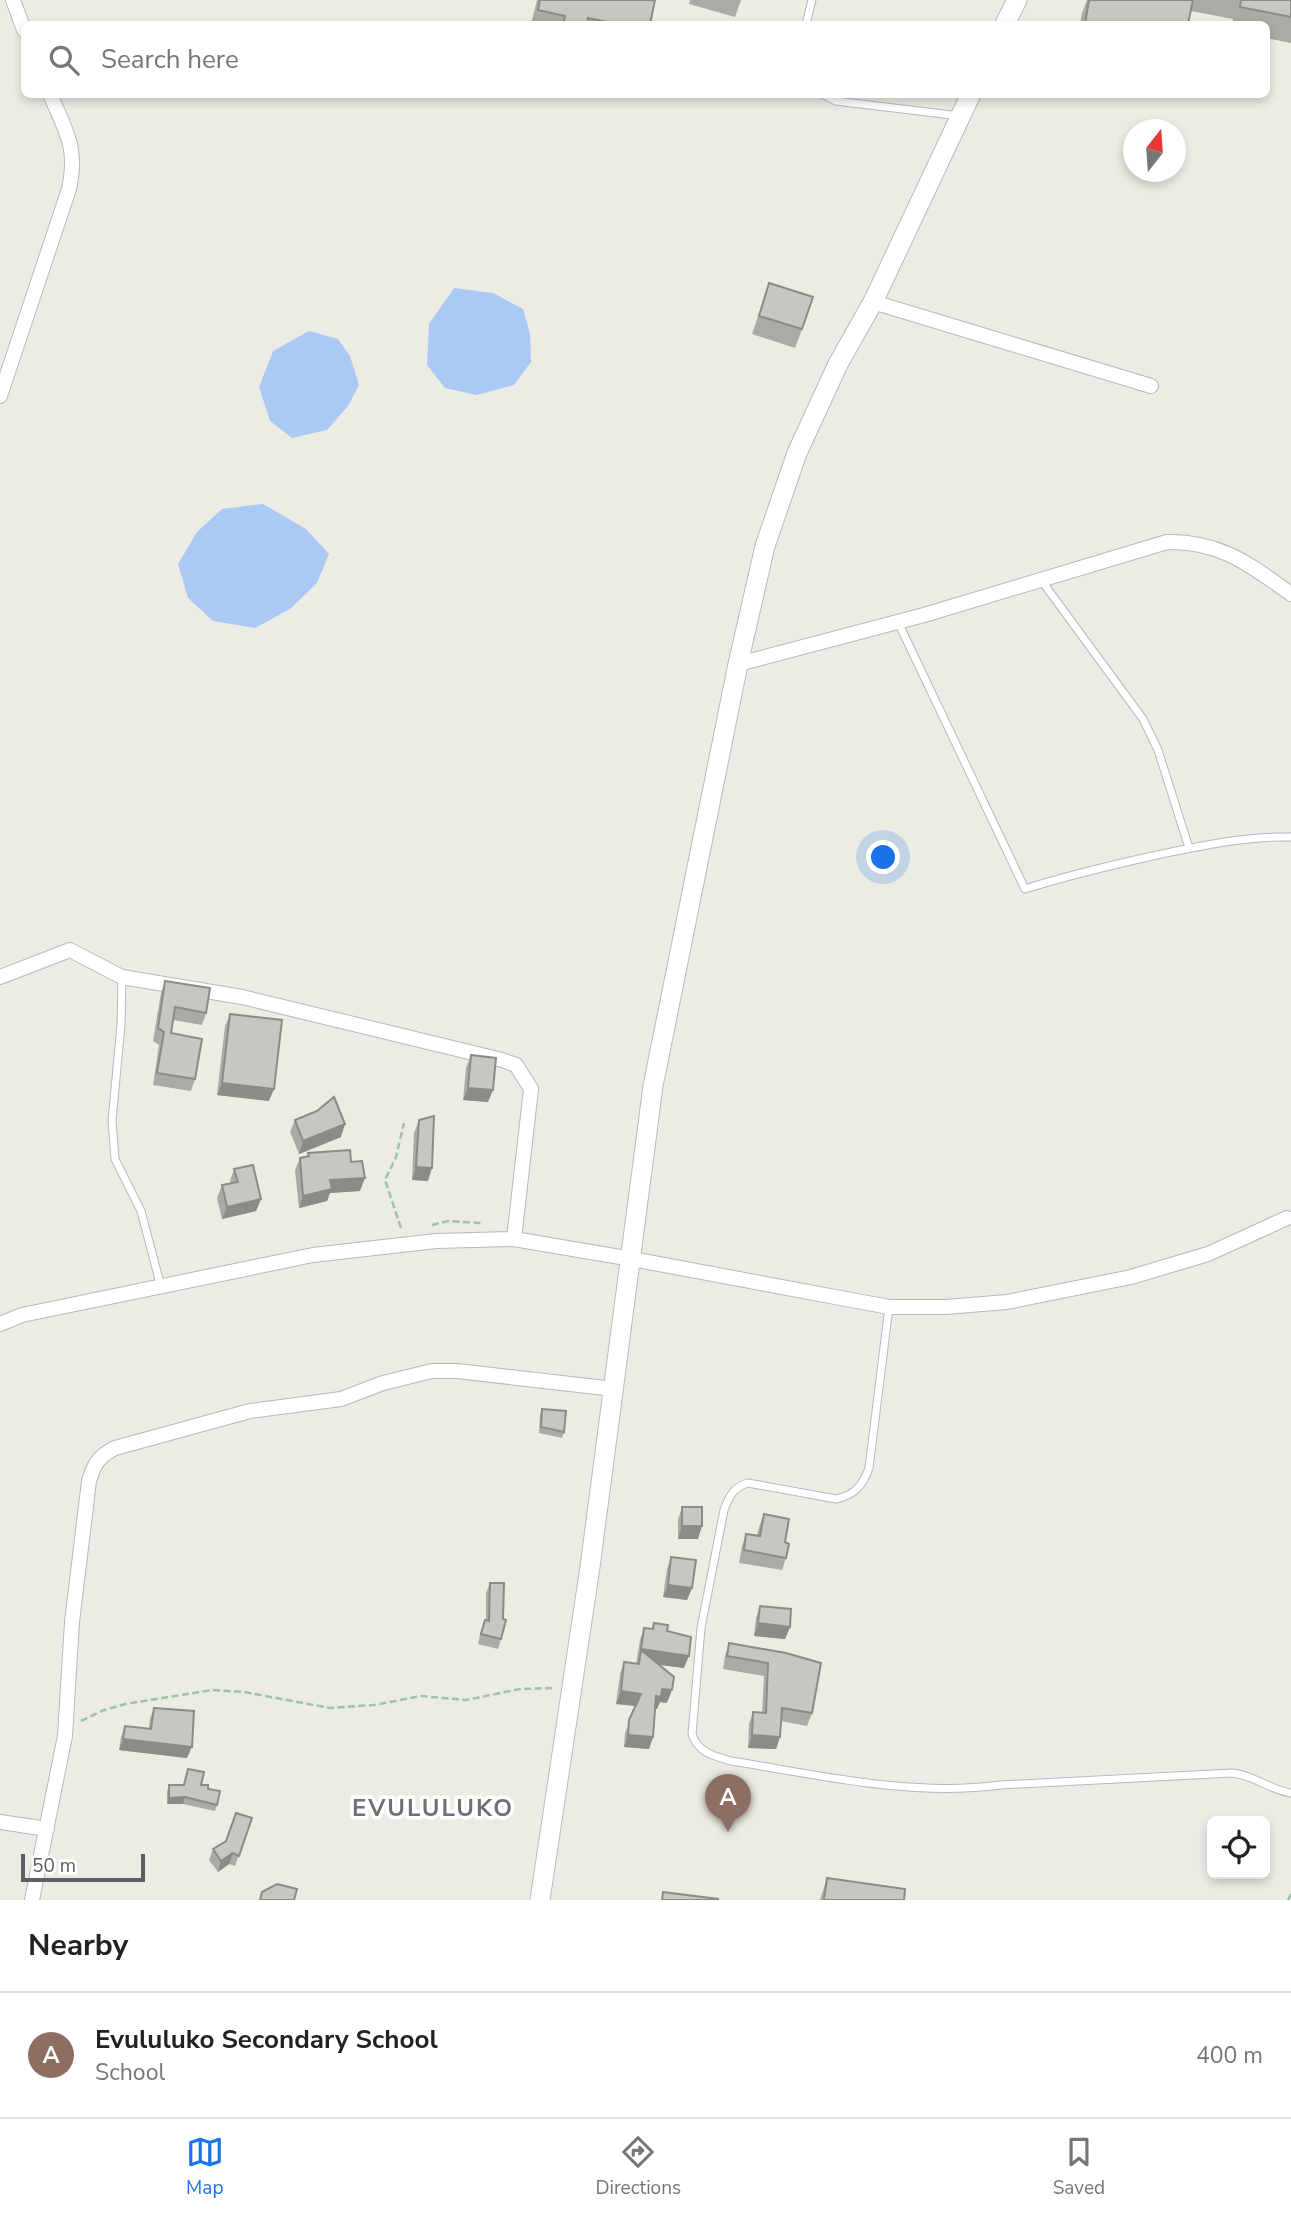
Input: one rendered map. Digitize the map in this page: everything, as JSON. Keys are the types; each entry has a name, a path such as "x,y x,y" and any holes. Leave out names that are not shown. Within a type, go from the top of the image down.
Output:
{"main road":[{"path":"1006,21 1017,0"},
{"path":"540,1900 614,1389 653,1086 738,664 765,545 797,453 838,364 873,302 969,98"}],"street":[{"path":"13,0 21,22"},
{"path":"0,397 69,189 73,168 73,149 52,98"},
{"path":"873,302 1151,386"},
{"path":"738,664 898,622 1167,542 1208,545 1239,558 1291,594"},
{"path":"0,977 70,950 122,977 242,997 516,1065 531,1089 513,1239"},
{"path":"0,1324 22,1315 313,1255 436,1241 513,1239 889,1307 946,1307 1007,1302 1131,1277 1208,1254 1287,1217"},
{"path":"32,1900 65,1728 72,1622 89,1481 93,1465 103,1454 115,1448 250,1410 341,1399 383,1383 432,1371 457,1371 614,1389"},
{"path":"0,1822 47,1829"}],"lane":[{"path":"807,21 812,0"},
{"path":"830,98 836,101 961,116"},
{"path":"1040,579 1143,719 1158,750 1189,848"},
{"path":"898,622 1025,889 1080,872 1189,848 1255,838 1291,837"},
{"path":"122,977 121,1025 112,1121 115,1159 141,1212 161,1287"},
{"path":"889,1307 869,1468 859,1488 847,1497 836,1499 755,1482 741,1485 729,1497 724,1510 701,1628 692,1734 696,1745 711,1755 731,1761 923,1790 1232,1773 1245,1774 1291,1793"}],"path":[{"path":"403,1233 385,1180 396,1157 404,1123"},
{"path":"425,1227 448,1221 487,1223"},
{"path":"65,1728 104,1710 125,1704 212,1690 244,1692 330,1708 374,1705 421,1696 466,1700 520,1689 572,1689"},
{"path":"1288,1900 1291,1894"}],"water":[{"path":"454,288 493,293 523,309 530,334 531,362 514,385 477,395 445,388 427,365 429,324"},
{"path":"309,331 338,339 350,356 359,385 348,406 327,430 292,438 270,421 259,387 273,351"},
{"path":"263,504 306,529 329,554 317,583 290,609 255,628 213,621 188,598 178,564 197,532 222,509"}],"building":[{"path":"540,0 655,0 651,21 602,21 588,18 588,21 564,21 565,16 538,10"},
{"path":"1089,0 1193,0 1189,21 1086,21"},
{"path":"1241,0 1291,0 1291,17 1240,7"},
{"path":"769,283 813,297 802,329 759,316"},
{"path":"165,981 210,988 206,1013 175,1007 171,1033 202,1039 195,1079 157,1073 164,1032 158,1028"},
{"path":"230,1014 282,1020 274,1089 222,1083"},
{"path":"471,1055 496,1058 493,1090 468,1088"},
{"path":"334,1097 345,1124 303,1141 295,1120 317,1111"},
{"path":"434,1116 432,1168 416,1167 419,1120"},
{"path":"350,1150 351,1162 362,1161 365,1178 330,1180 332,1189 303,1196 300,1158 309,1156 308,1153"},
{"path":"253,1165 261,1199 227,1207 222,1185 238,1182 234,1169"},
{"path":"542,1409 566,1411 564,1432 541,1427"},
{"path":"682,1507 702,1507 702,1526 682,1526"},
{"path":"764,1514 789,1519 785,1542 789,1544 786,1558 744,1550 746,1534 760,1536"},
{"path":"671,1557 696,1560 692,1588 668,1585"},
{"path":"490,1583 504,1583 503,1619 506,1620 501,1639 481,1634 485,1620 489,1621"},
{"path":"760,1606 791,1609 790,1627 758,1623"},
{"path":"654,1623 668,1625 667,1631 691,1637 689,1656 641,1649 644,1628 653,1629"},
{"path":"729,1643 786,1653 821,1663 812,1713 782,1708 780,1737 752,1735 753,1712 766,1713 768,1663 727,1656"},
{"path":"641,1650 674,1677 672,1690 662,1689 661,1697 656,1696 653,1737 628,1735 629,1720 641,1694 621,1691 624,1662 639,1664"},
{"path":"154,1708 194,1711 192,1747 123,1739 125,1726 151,1729"},
{"path":"188,1769 204,1772 201,1785 208,1785 208,1789 220,1791 217,1805 185,1797 169,1798 169,1785 184,1785"},
{"path":"236,1813 252,1818 239,1856 233,1853 221,1861 213,1849 226,1841"},
{"path":"827,1878 905,1889 904,1900 824,1900"},
{"path":"277,1884 297,1889 294,1900 260,1900 262,1892"},
{"path":"663,1892 718,1899 718,1900 662,1900"}],"place":[{"name":"Evululuko Secondary School","path":"728,1832"}],"district":[{"name":"EVULULUKO","path":"433,1808"}]}
